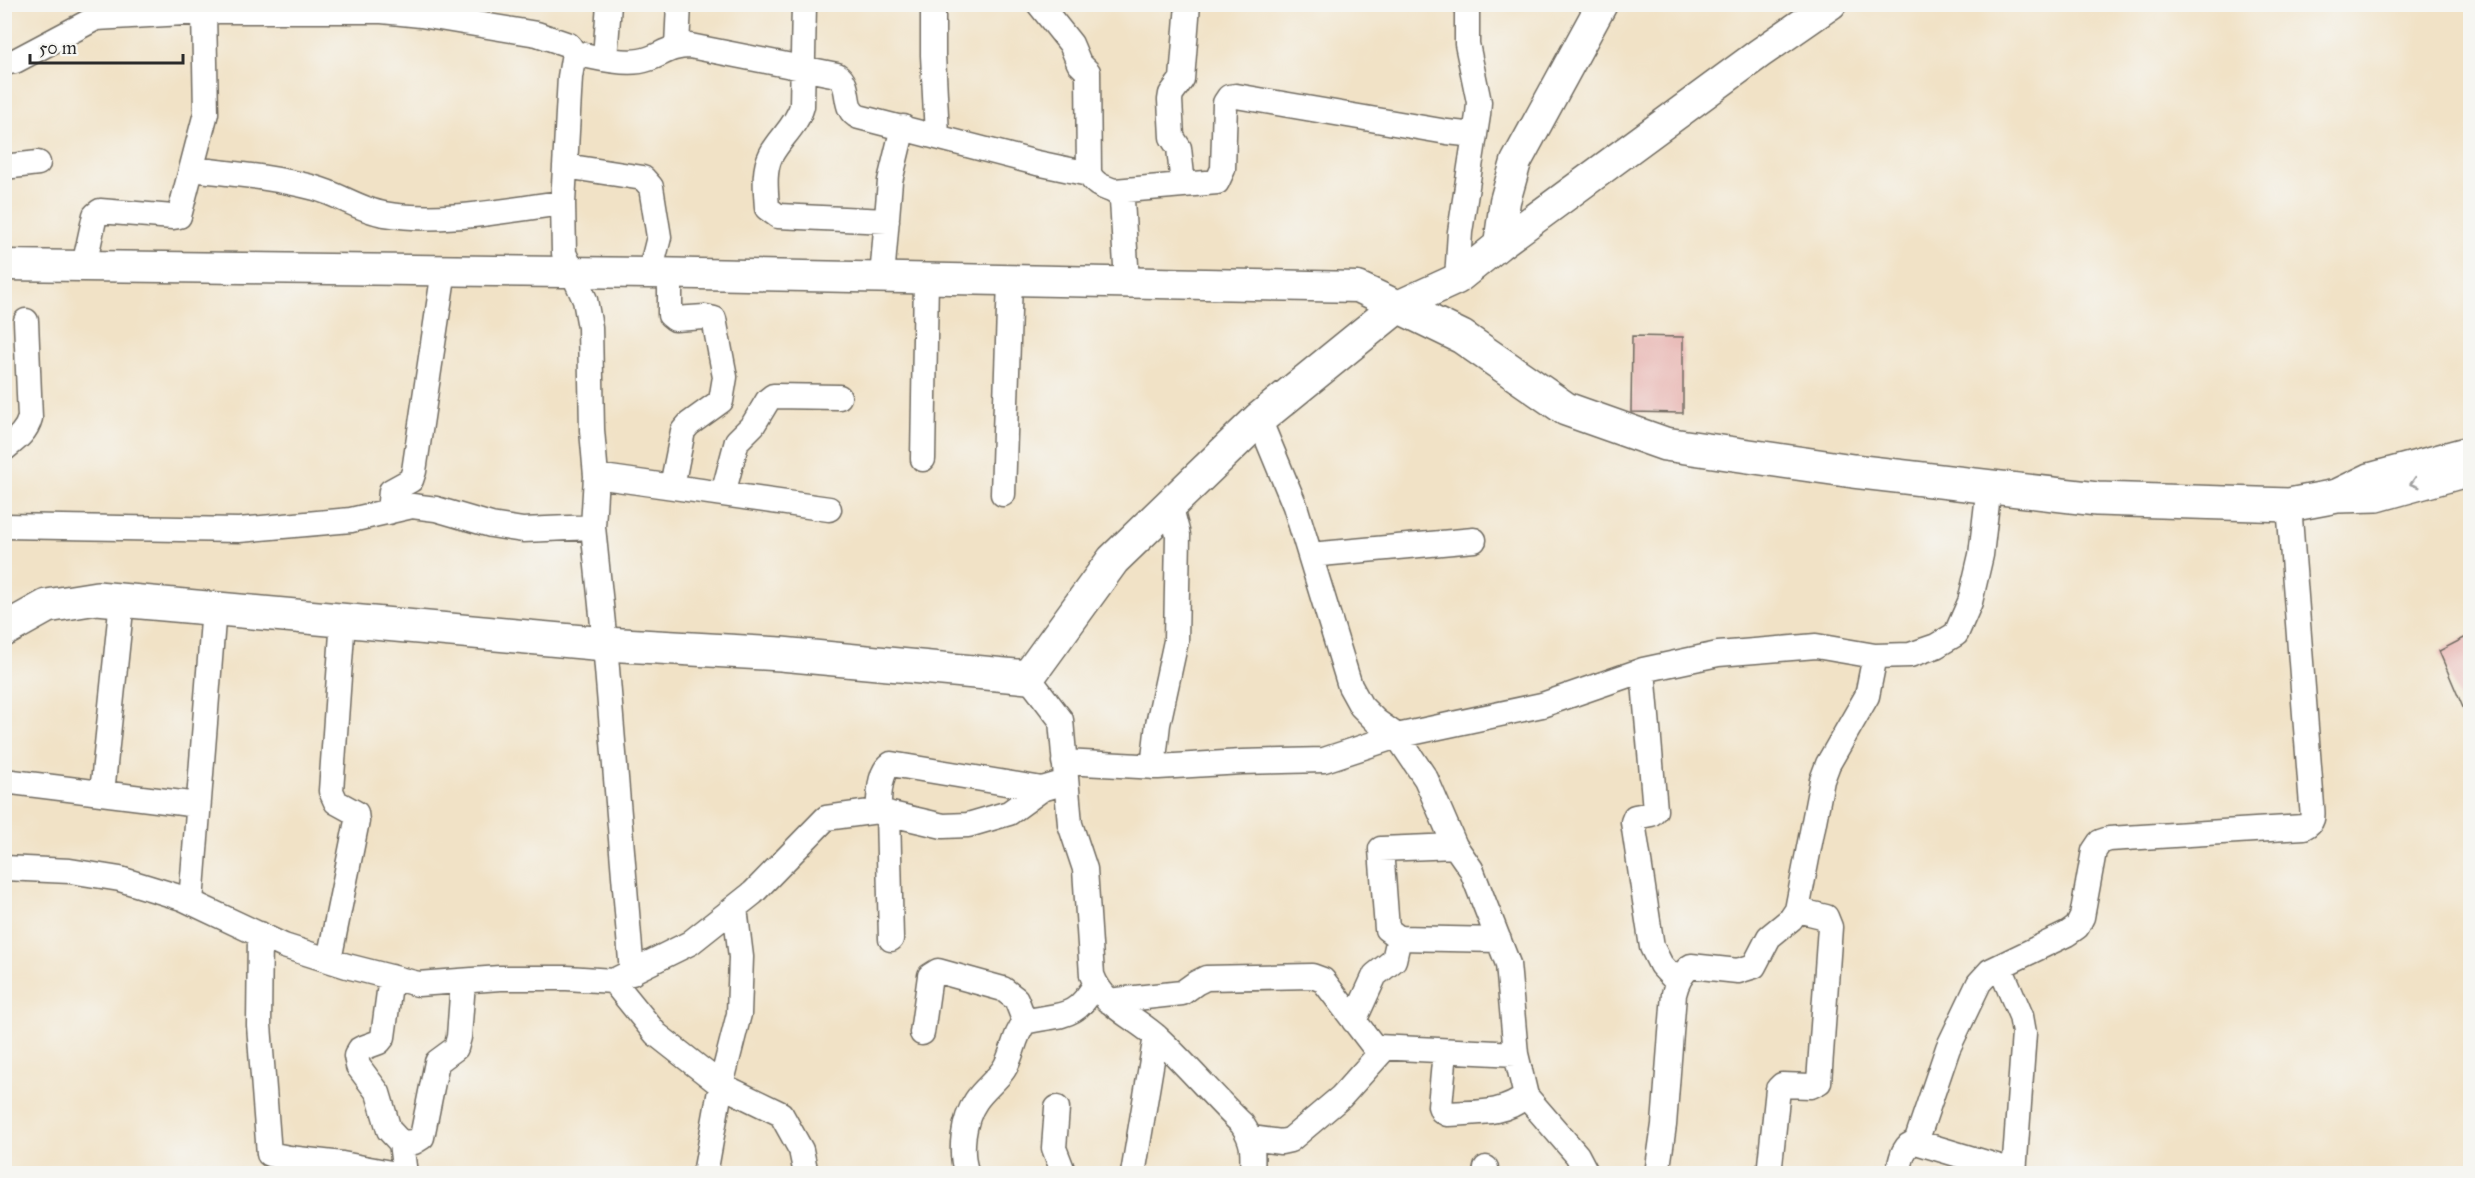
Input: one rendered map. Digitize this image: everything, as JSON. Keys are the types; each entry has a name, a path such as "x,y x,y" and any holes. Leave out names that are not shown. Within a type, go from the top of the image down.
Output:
{"main road":[{"path":"4,630 47,606 97,598 605,644 781,654 1028,677 1113,560 1259,419 1398,306 1462,337 1566,409 1665,444 1853,471 2097,499 2289,506 2337,496 2377,495 2470,469"},
{"path":"2337,496 2370,480 2470,453"}],"street":[{"path":"605,58 609,4"},
{"path":"677,46 679,4"},
{"path":"804,4 804,69 799,115 771,155 768,165 767,208 778,216 887,220"},
{"path":"933,4 937,136"},
{"path":"1039,4 1071,44 1079,63 1089,76 1089,174 1099,187 1114,191 1217,182 1221,178 1223,169 1225,103 1229,97 1236,96 1475,135"},
{"path":"1183,185 1179,147 1173,137 1170,100 1171,93 1182,79 1188,4"},
{"path":"1457,279 1460,232 1479,102 1467,44 1467,4"},
{"path":"1499,245 1505,201 1516,162 1602,4"},
{"path":"4,265 660,273 1358,287 1398,306 1457,279 1499,245 1760,53 1831,4"},
{"path":"4,63 15,61 102,11 382,10 546,36 569,45 574,53 570,77 563,203 564,253 585,300 590,327 592,430 596,476 593,527 605,644 623,977 656,1034 721,1085 781,1113 801,1150 806,1173"},
{"path":"84,266 95,215 100,211 178,216 206,113 204,12"},
{"path":"574,53 642,61 677,46 690,46 837,75 844,80 852,114 1037,163 1089,174"},
{"path":"882,278 890,181 903,127"},
{"path":"4,167 38,163"},
{"path":"565,166 643,178 648,182 651,187 659,237 660,273 670,315 675,319 705,317 714,319 725,377 722,401 689,424 684,431 672,486"},
{"path":"192,170 273,179 312,187 381,213 414,217 450,217 563,203"},
{"path":"1114,191 1122,200 1127,282"},
{"path":"389,512 391,491 411,480 414,471 444,270"},
{"path":"923,459 926,278"},
{"path":"1003,494 1010,280"},
{"path":"4,449 21,435 30,418 26,321"},
{"path":"723,494 737,441 753,425 768,400 773,396 839,397"},
{"path":"1259,419 1295,506 1350,686 1361,706 1376,721 1398,736 1426,779 1455,846 1471,869 1508,964 1516,1054 1526,1096 1577,1155 1587,1173"},
{"path":"596,476 829,509"},
{"path":"4,868 70,871 120,879 191,902 284,946 418,984 500,978 623,977 690,943 735,908 753,893 826,818 883,812 944,825 968,825 1009,813 1065,772 1324,760 1398,736 1542,705 1643,670 1718,654 1816,646 1875,656 1910,655 1936,646 1956,633 1970,602 1981,555 1989,486"},
{"path":"1153,767 1158,724 1176,641 1178,535 1170,504"},
{"path":"1916,1142 1948,1048 1979,982 1990,971 2077,927 2082,917 2094,851 2100,842 2109,839 2304,827 2310,824 2313,817 2289,506"},
{"path":"4,526 239,530 351,520 412,507 436,509 491,525 523,530 593,527"},
{"path":"1310,555 1474,540"},
{"path":"102,793 122,600"},
{"path":"191,902 214,608"},
{"path":"329,960 357,821 356,813 336,802 331,791 343,619"},
{"path":"1657,1173 1664,1125 1674,994 1677,982 1691,966 1738,971 1754,966 1769,937 1791,919 1797,910 1822,780 1828,764 1868,696 1875,656"},
{"path":"1643,670 1655,810 1651,814 1635,817 1633,822 1652,947 1661,965 1677,982"},
{"path":"1028,677 1061,720 1070,824 1085,869 1092,975 1102,993 1156,1036 1242,1124 1251,1138 1252,1173"},
{"path":"891,939 883,812 885,768 891,764 1042,789"},
{"path":"4,782 198,804"},
{"path":"1455,846 1381,849 1387,929 1399,938 1499,940"},
{"path":"705,1173 721,1085 739,1014 741,957 735,908"},
{"path":"1769,1173 1778,1089 1782,1085 1811,1086 1819,1082 1830,927 1826,917 1797,910"},
{"path":"260,934 260,1025 269,1154 289,1166 342,1164 396,1173"},
{"path":"1354,1021 1375,975 1394,960 1399,938"},
{"path":"1898,1173 1905,1148 1916,1142 2013,1173 2024,1034 2021,1016 2000,967"},
{"path":"922,1033 930,976 938,970 1003,989 1016,999 1025,1022"},
{"path":"968,1173 965,1166 963,1140 970,1113 977,1100 1004,1070 1021,1027 1025,1022 1066,1015 1102,993 1182,993 1206,978 1312,976 1323,980 1372,1044 1385,1048 1516,1054"},
{"path":"391,978 383,1037 379,1042 360,1049 356,1056 358,1066 378,1093 389,1130 401,1143 405,1173"},
{"path":"401,1143 414,1142 422,1137 438,1062 456,1048 459,1037 464,982"},
{"path":"1133,1173 1156,1036"},
{"path":"1251,1138 1281,1142 1290,1140 1341,1097 1385,1048"},
{"path":"1445,1051 1440,1106 1447,1114 1503,1110 1513,1107 1526,1096"},
{"path":"1057,1108 1054,1148 1064,1173"}],"building":[{"path":"1632,336 1683,337 1683,413 1631,412"},
{"path":"2470,635 2470,724 2439,651"}]}
